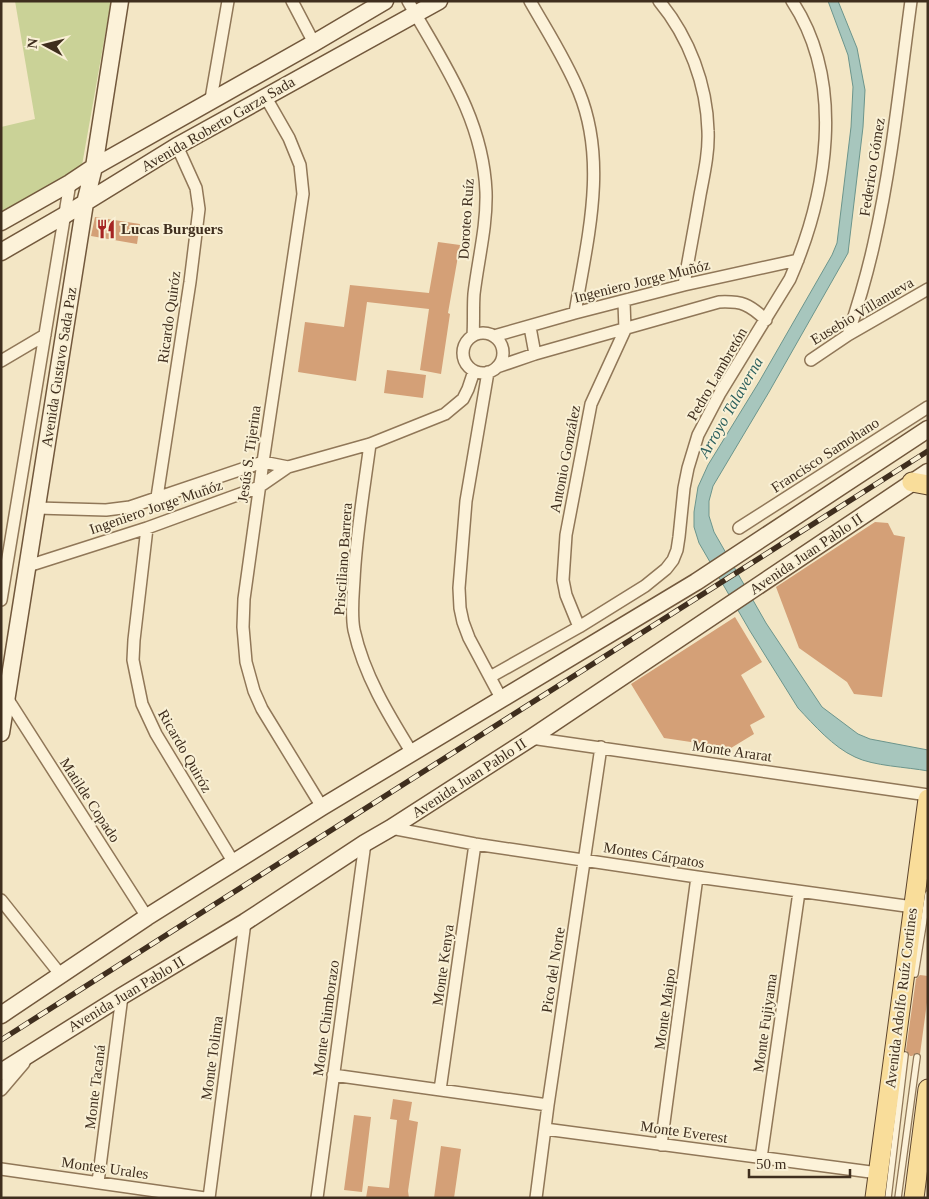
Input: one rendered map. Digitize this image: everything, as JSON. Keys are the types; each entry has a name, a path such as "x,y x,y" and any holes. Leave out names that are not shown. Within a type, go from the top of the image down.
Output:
{"main road":[{"name":"Avenida Gustavo Sada Paz","path":"1,733 85,203 94,167 120,1"},
{"name":"Avenida Roberto Garza Sada","path":"1,222 385,1"},
{"name":"Avenida Roberto Garza Sada","path":"1,252 65,216 177,146 265,96 412,7 439,1"},
{"path":"1,1015 147,917 322,807 696,582 928,429"},
{"name":"Avenida Juan Pablo II","path":"1,1072 245,922 365,843 532,738 764,581 923,480"},
{"name":"Avenida Adolfo Ruíz Cortines","path":"875,1198 928,797"},
{"path":"914,1198 928,1089"}],"street":[{"path":"212,99 228,1"},
{"path":"292,1 314,43"},
{"path":"530,1 566,63 579,92 588,120 593,147 592,208 574,313"},
{"path":"659,1 675,25 701,77 706,104 707,158 684,285"},
{"name":"Pedro Lambretón","path":"490,677 579,627 645,586 666,569 673,560 680,537 684,488 693,449 720,393 790,279 811,220 820,180 825,136 824,93 818,62 809,34 792,1"},
{"name":"Federico Gómez","path":"848,336 874,242 886,179 911,1"},
{"name":"Doroteo Ruíz","path":"412,7 458,88 478,140 484,169 485,202 474,295 473,336"},
{"name":"Jesús S. Tijerina","path":"265,96 289,138 300,165 303,194 259,487 244,599 243,627 246,662 254,691 262,709 322,807"},
{"name":"Ricardo Quiróz","path":"157,497 190,282 199,209 196,188 177,146"},
{"name":"Avenida Gustavo Sada Paz","path":"1,600 70,183"},
{"name":"Ingeniero Jorge Muñóz","path":"494,336 684,285 798,260"},
{"name":"Eusebio Villanueva","path":"811,360 928,289"},
{"name":"Antonio González","path":"579,627 566,595 563,580 566,535 591,404 625,330 624,302"},
{"path":"501,698 463,622 460,608 460,588 466,501 493,370 501,362 502,348 494,336 487,333 480,333 467,341 464,349 464,358 467,365 474,371 481,373 493,370 535,354 719,302 746,304 766,320"},
{"path":"530,327 535,354"},
{"path":"1,361 46,335"},
{"name":"Ingeniero Jorge Muñóz","path":"28,566 147,528 259,487 288,467 370,444 445,414 463,398 474,371"},
{"name":"Francisco Samohano","path":"739,528 928,407"},
{"name":"Prisciliano Barrera","path":"370,444 355,563 352,605 354,628 367,671 376,692 412,753"},
{"name":"Ingeniero Jorge Muñóz","path":"37,508 106,510 130,507 263,462 288,467"},
{"name":"Ricardo Quiróz","path":"147,528 133,660 142,704 156,734 234,863"},
{"name":"Matilde Copado","path":"7,698 147,917"},
{"name":"Monte Ararat","path":"532,738 928,797"},
{"name":"Pico del Norte","path":"536,1198 548,1105 602,748"},
{"name":"Montes Cárpatos","path":"391,828 475,844 913,908"},
{"name":"Monte Chimborazo","path":"317,1198 365,843"},
{"name":"Monte Kenya","path":"440,1090 475,844"},
{"name":"Monte Maipo","path":"661,1144 697,877"},
{"name":"Monte Fujiyama","path":"762,1158 799,892"},
{"path":"1,900 60,974"},
{"name":"Monte Tolima","path":"209,1198 245,922"},
{"name":"Monte Tacaná","path":"98,1182 122,996"},
{"path":"1,1090 33,1052"},
{"path":"333,1075 548,1105"},
{"name":"Monte Everest","path":"545,1129 878,1173"},
{"name":"Montes Urales","path":"1,1169 205,1198"}],"lane":[{"path":"915,974 928,894"},
{"path":"888,1198 905,1055"},
{"path":"898,1198 918,1056"}],"green space":[{"path":"15,1 111,1 81,171 1,214 1,127 35,119"}],"water":[{"path":"828,1 838,1 857,48 865,90 863,127 848,253 713,486 709,501 709,516 714,532 766,623 822,707 858,734 870,739 928,750 928,771 880,764 855,757 832,742 798,708 750,631 699,543 694,527 698,487 708,465 759,382 832,255 837,243 851,127 853,87 848,55"}],"building":[{"path":"95,217 140,224 137,244 91,236"},
{"path":"438,242 460,245 448,313 450,314 441,374 420,370 429,309 367,302 356,381 298,372 305,322 344,327 350,285 429,293"},
{"path":"387,370 426,375 423,398 384,393"},
{"path":"875,522 888,523 894,535 905,537 882,697 854,694 847,682 799,648 776,587"},
{"path":"735,617 762,662 741,675 765,717 750,725 754,734 731,748 664,738 631,684"},
{"path":"920,975 928,976 928,995 920,1054 916,1053 910,1056 906,1050 916,979"},
{"path":"393,1099 412,1102 409,1120 418,1122 408,1191 409,1198 366,1198 368,1186 389,1188 397,1120 390,1119"},
{"path":"354,1115 371,1117 362,1192 344,1190"},
{"path":"441,1146 461,1149 454,1198 434,1198"}],"railway":[{"path":"1,1040 928,451"}],"place":[{"name":"Lucas Burguers","path":"106,229"}],"water label":[{"name":"Arroyo Talaverna","path":"730,407"}]}
